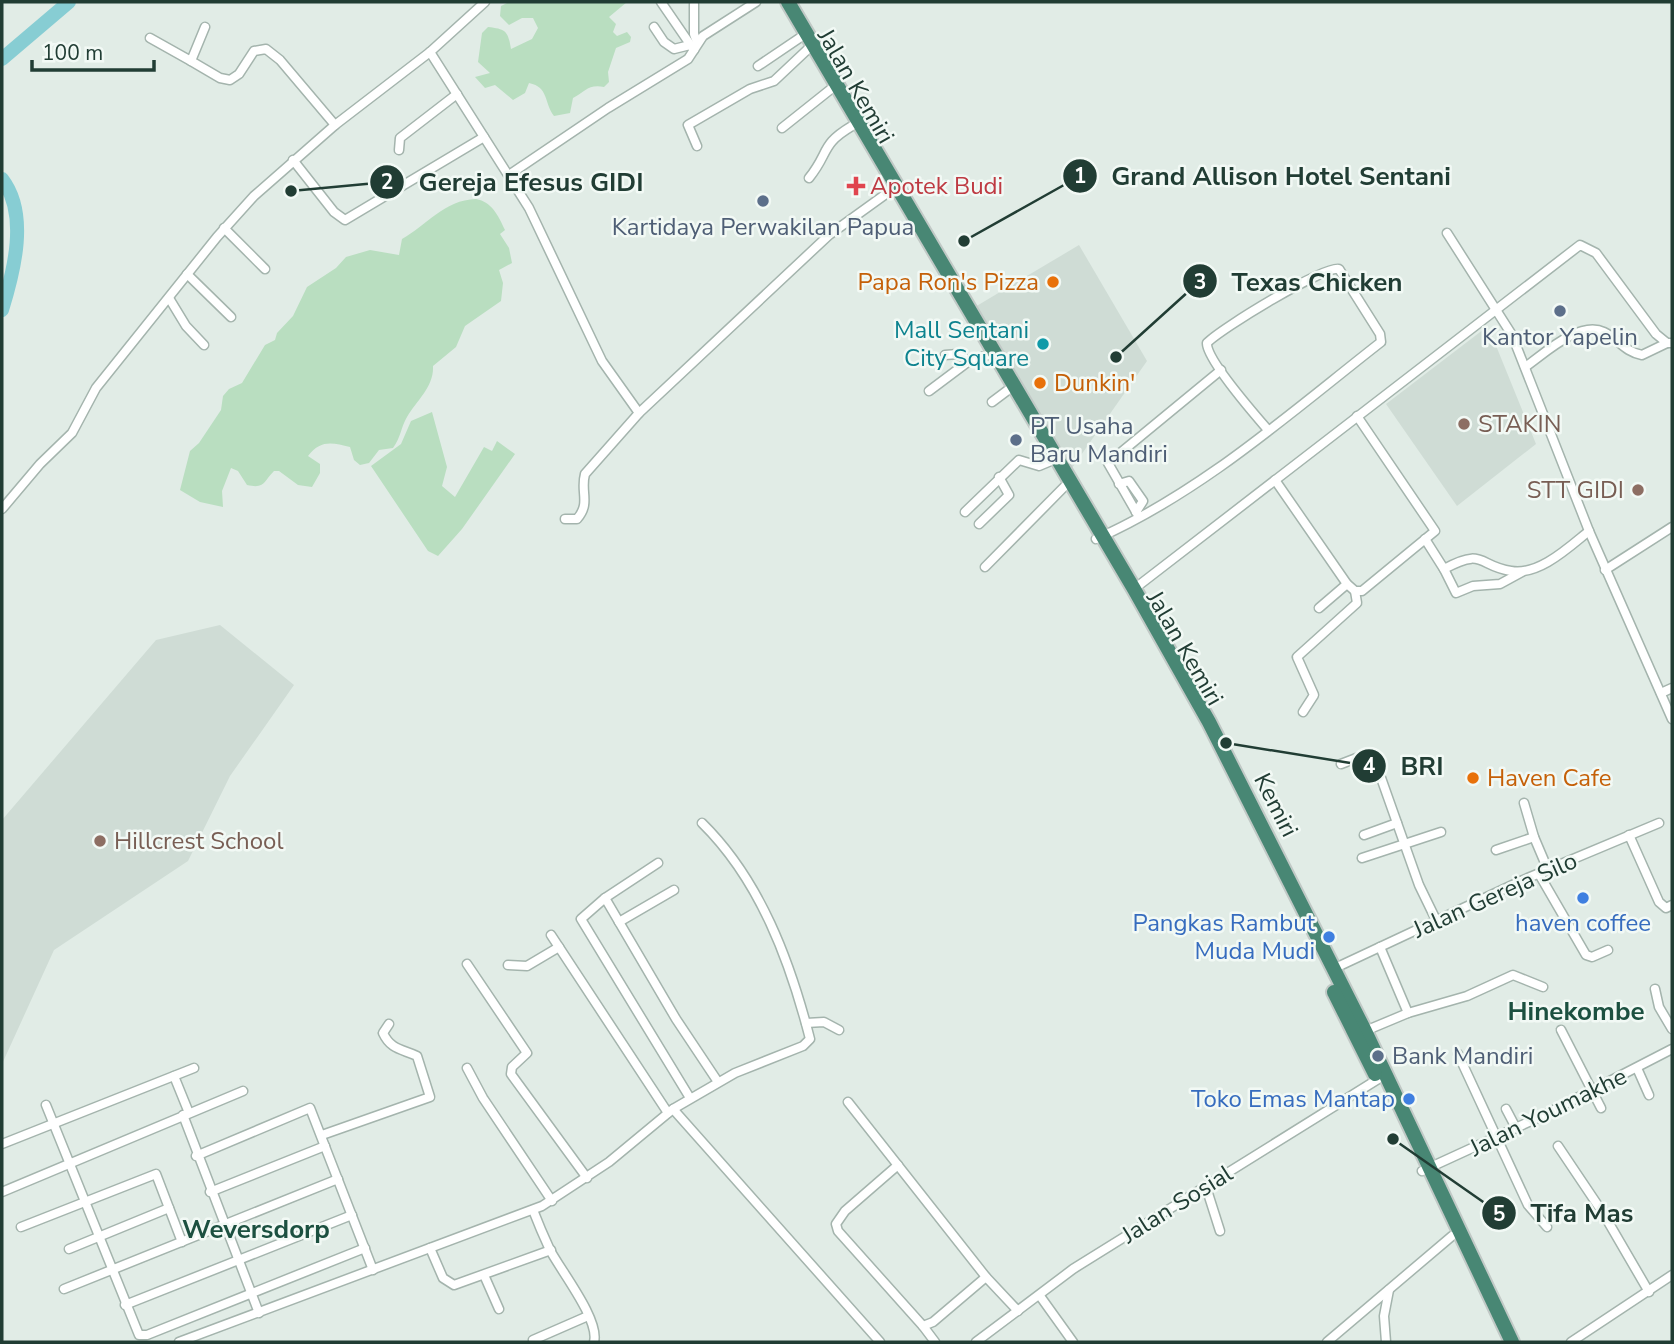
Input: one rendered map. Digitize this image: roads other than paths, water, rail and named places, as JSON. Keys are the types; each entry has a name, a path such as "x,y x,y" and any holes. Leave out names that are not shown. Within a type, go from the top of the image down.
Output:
{"highway":[{"name":"Jalan Kemiri","path":"780,2 810,48"},
{"name":"Jalan Kemiri","path":"788,2 852,126 893,188 1065,486 1100,537 1215,749 1381,1077"},
{"name":"Kemiri","path":"810,48 1100,537 1135,589 1209,722 1365,1031 1381,1077 1512,1342"},
{"path":"1425,1170 1501,1342"}],"street":[{"path":"2,509 72,433 96,388 224,228 293,160 430,52 485,2"},
{"path":"661,2 694,46"},
{"path":"654,27 664,42 674,49 694,46 756,2"},
{"path":"509,175 628,94 688,59 694,46 694,4"},
{"path":"191,61 205,27"},
{"path":"150,37 220,78 230,80 239,74 254,51 266,49 286,66 335,125"},
{"path":"758,65 810,48"},
{"path":"697,146 688,125 750,89 774,81 810,48"},
{"path":"430,52 509,175 547,241 602,361 639,413"},
{"path":"782,128 831,89"},
{"path":"399,150 400,138 457,94"},
{"path":"809,178 830,141 852,126"},
{"path":"293,160 334,212 345,220 484,137"},
{"path":"565,519 577,519 583,512 586,505 584,477 639,413 829,235 893,188"},
{"path":"224,228 265,269"},
{"path":"1447,233 1497,309 1525,367 1589,531 1672,719"},
{"path":"1135,589 1583,245 1602,261 1656,334 1670,343"},
{"path":"1100,537 1223,466 1383,339 1342,272 1334,267 1209,340 1206,349 1268,430"},
{"path":"187,275 231,317"},
{"path":"169,298 186,326 204,345"},
{"path":"1525,367 1585,330 1605,332 1625,348 1642,355 1670,343"},
{"path":"945,355 954,353 969,361"},
{"path":"929,390 969,361 988,355"},
{"path":"1138,515 1109,468 1113,457 1221,370"},
{"path":"992,402 1009,390"},
{"path":"1355,591 1362,591 1435,531 1357,416"},
{"path":"965,512 1019,460 1039,466 1051,461"},
{"path":"979,524 1009,495 999,477"},
{"path":"1275,480 1347,584 1355,591 1357,603 1297,657 1314,695 1303,712"},
{"path":"985,567 1065,486"},
{"path":"1607,573 1672,527"},
{"path":"1425,539 1444,569 1453,590 1460,593 1473,586 1500,584 1563,554 1589,531"},
{"path":"1444,569 1470,558 1480,558 1512,572 1523,571"},
{"path":"1319,608 1347,584"},
{"path":"1661,693 1672,688"},
{"path":"1341,764 1371,754 1404,844 1437,922"},
{"path":"1524,803 1543,872 1586,955 1592,957 1608,950"},
{"path":"179,1342 552,1201 587,1178 690,1098 718,1082 808,1043 806,1023 768,918 723,845 702,823"},
{"path":"1364,835 1397,823"},
{"name":"Jalan Gereja Silo","path":"1333,969 1543,872 1659,823"},
{"path":"1362,858 1441,832"},
{"path":"1629,835 1659,902 1666,908 1672,905"},
{"path":"1496,850 1534,837"},
{"path":"657,863 582,915 582,922 690,1098"},
{"path":"619,922 674,890"},
{"path":"605,898 676,1019 718,1082"},
{"path":"551,935 670,1111 880,1342"},
{"path":"509,965 527,966 559,947"},
{"path":"1380,947 1408,1013"},
{"path":"467,964 527,1053 512,1067 511,1074 587,1178"},
{"path":"1365,1031 1408,1013 1467,996 1513,975 1543,987"},
{"path":"1656,989 1659,1007 1672,1030"},
{"path":"806,1023 824,1022 839,1030"},
{"path":"322,1135 430,1097 417,1056 400,1051 387,1042 383,1033 389,1024"},
{"path":"1561,1030 1601,1108"},
{"name":"Jalan Youmakhe","path":"1425,1170 1592,1092 1672,1049"},
{"path":"1458,1054 1528,1205 1547,1227"},
{"path":"2,1144 194,1068"},
{"path":"467,1068 483,1098 552,1201"},
{"path":"1637,1068 1649,1095"},
{"path":"174,1076 196,1156 259,1313"},
{"name":"Jalan Sosial","path":"976,1342 1073,1269 1381,1077"},
{"path":"2,1192 243,1091"},
{"path":"848,1102 986,1277 1018,1311"},
{"path":"47,1105 125,1305 135,1329 143,1336 365,1248"},
{"path":"196,1156 307,1107 313,1111 373,1270"},
{"path":"1506,1109 1516,1128"},
{"path":"210,1192 325,1146"},
{"path":"1559,1146 1603,1213 1649,1292"},
{"path":"898,1165 845,1211 836,1227 935,1342"},
{"path":"21,1227 156,1174 182,1242"},
{"path":"64,1289 338,1179"},
{"path":"1206,1187 1220,1231"},
{"path":"69,1249 169,1208"},
{"path":"533,1210 551,1250 588,1316 594,1342"},
{"path":"125,1305 352,1215"},
{"path":"1327,1342 1452,1236"},
{"path":"430,1248 443,1278 450,1285 551,1250"},
{"path":"484,1275 499,1309"},
{"path":"1571,1342 1672,1275"},
{"path":"923,1326 933,1322 986,1277"},
{"path":"1386,1342 1384,1316 1389,1290"},
{"path":"1040,1296 1070,1340"},
{"path":"533,1340 588,1316"}],"waterway":[{"path":"2,59 69,2"},
{"path":"2,179 10,193 17,226 11,278 2,310"}],"place":[{"name":"Apotek Budi","path":"856,186"},
{"name":"Gereja Efesus GIDI","path":"291,191"},
{"name":"Kartidaya Perwakilan Papua","path":"763,201"},
{"name":"Grand Allison Hotel Sentani","path":"964,241"},
{"name":"Papa Ron's Pizza","path":"1053,282"},
{"name":"Kantor Yapelin","path":"1560,311"},
{"name":"Mall Sentani City Square","path":"1043,344"},
{"name":"Texas Chicken","path":"1116,357"},
{"name":"Dunkin'","path":"1040,383"},
{"name":"STAKIN","path":"1464,424"},
{"name":"PT Usaha Baru Mandiri","path":"1016,440"},
{"name":"STT GIDI","path":"1638,490"},
{"name":"BRI","path":"1226,743"},
{"name":"Haven Cafe","path":"1473,778"},
{"name":"Hillcrest School","path":"100,841"},
{"name":"haven coffee","path":"1583,898"},
{"name":"Pangkas Rambut Muda Mudi","path":"1329,937"},
{"name":"Bank Mandiri","path":"1378,1056"},
{"name":"Toko Emas Mantap","path":"1409,1099"},
{"name":"Tifa Mas","path":"1393,1139"}],"district":[{"name":"Hinekombe","path":"1576,1011"},
{"name":"Weversdorp","path":"256,1229"}]}
